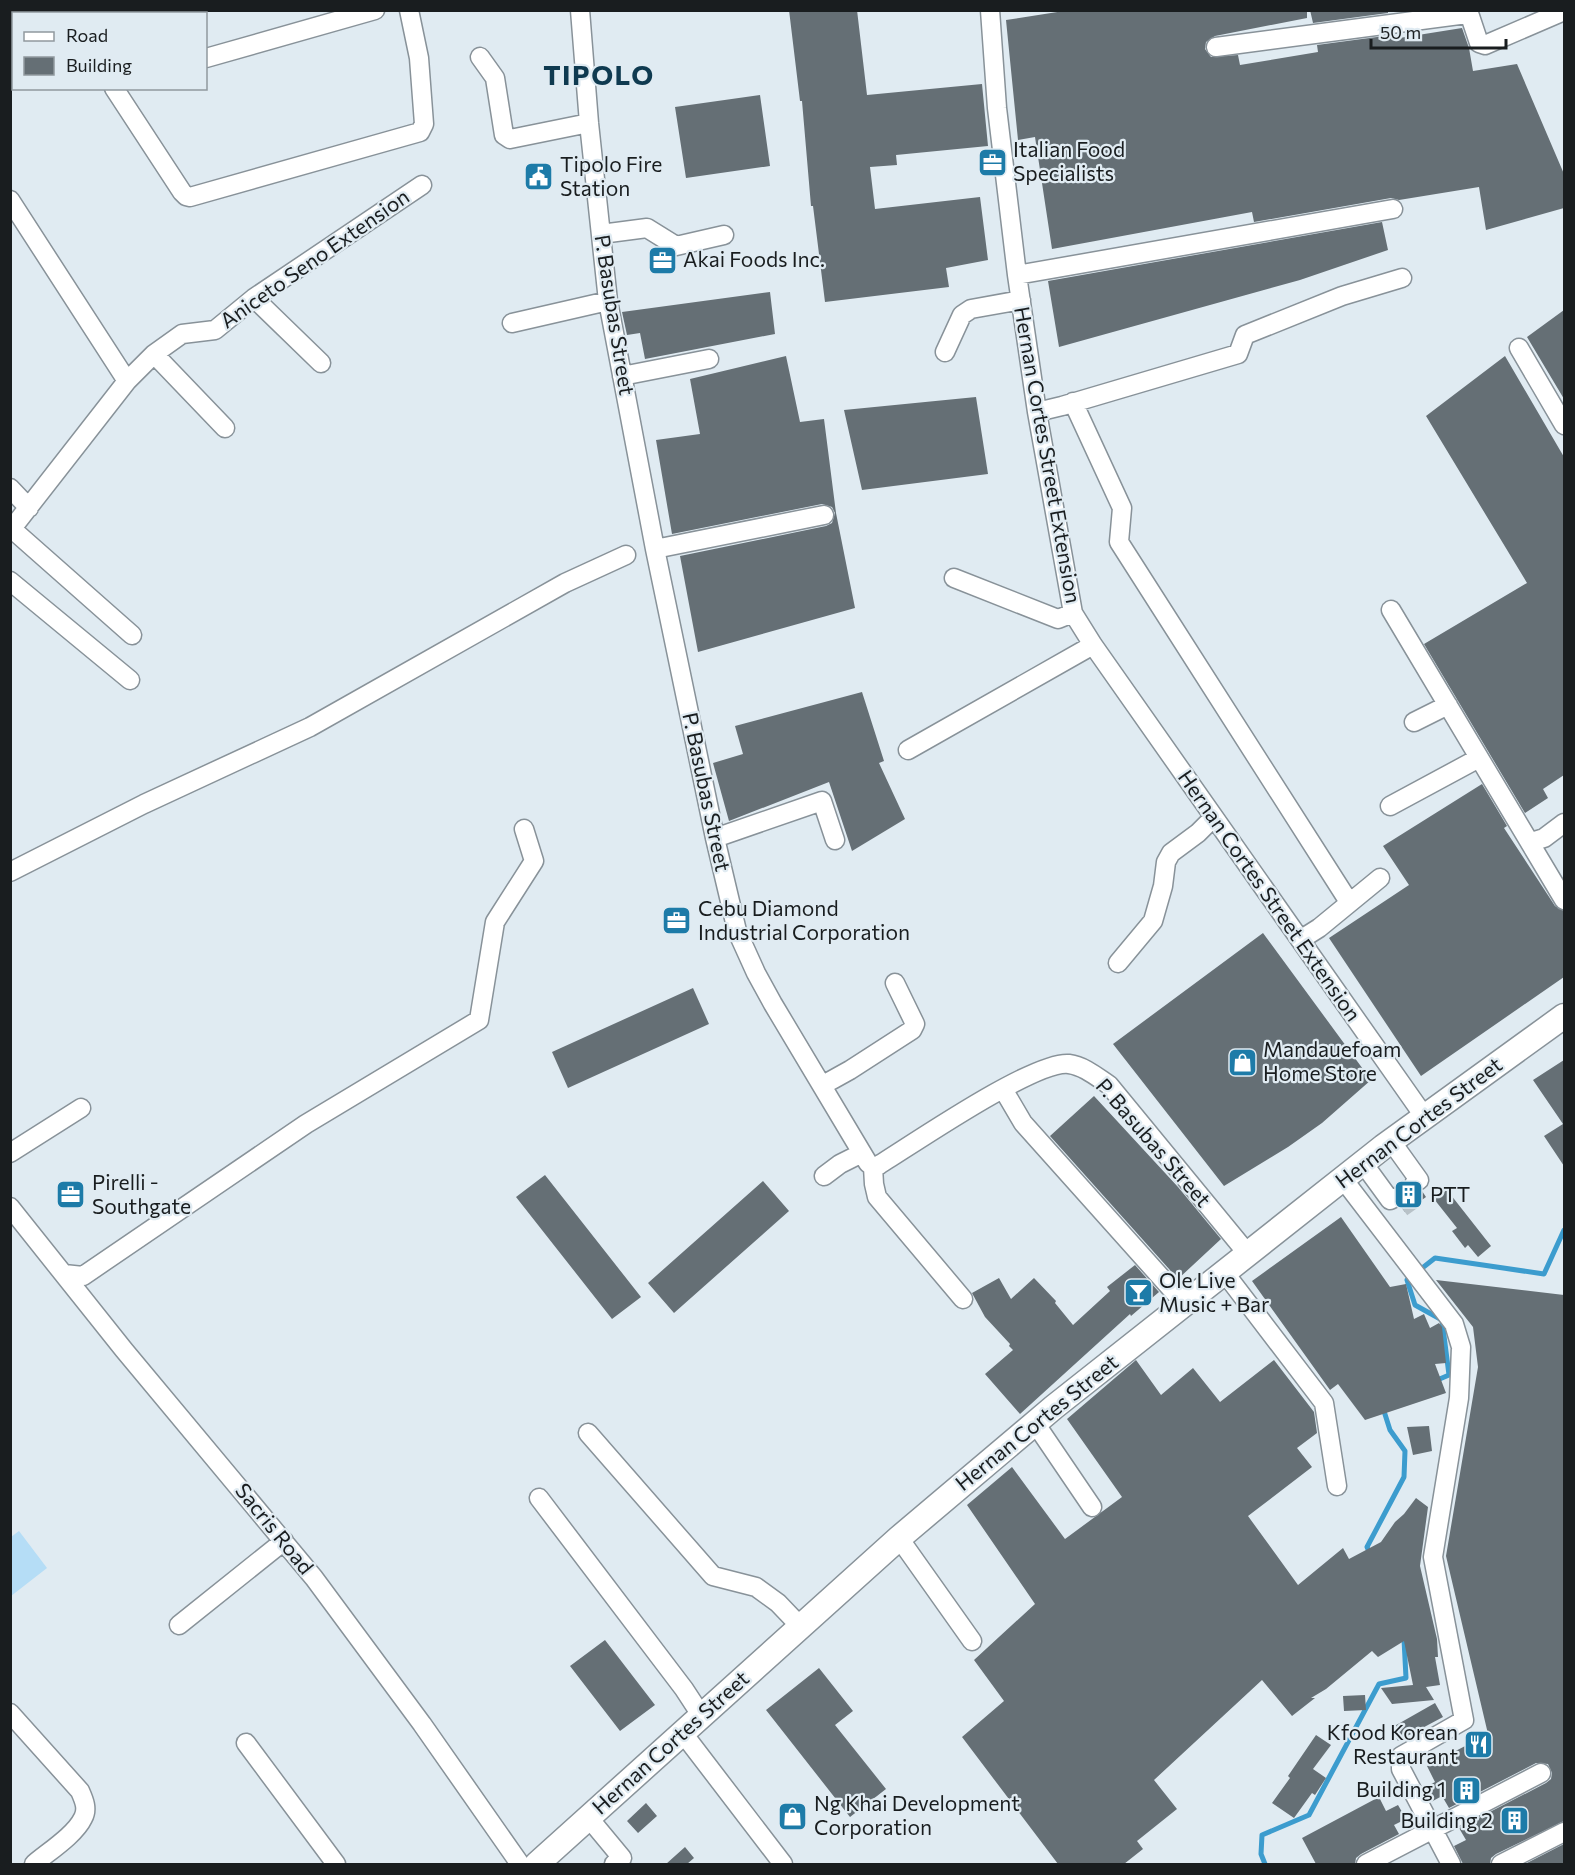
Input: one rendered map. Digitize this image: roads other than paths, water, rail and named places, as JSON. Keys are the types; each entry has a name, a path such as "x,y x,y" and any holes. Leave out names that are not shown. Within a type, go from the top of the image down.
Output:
{"main road":[{"name":"Hernan Cortes Street","path":"545,1862 588,1818 681,1732 898,1538 1035,1423 1363,1162 1564,1016"}],"street":[{"path":"207,58 375,10"},
{"path":"115,90 182,192 190,197 420,132 424,124 419,58 409,10"},
{"name":"P. Basubas Street","path":"580,10 589,123 608,301 655,549 715,838 737,931 756,973 868,1160 879,1165 1003,1089 1049,1066 1068,1064 1089,1070 1109,1085 1246,1253"},
{"name":"Hernan Cortes Street Extension","path":"990,10 997,108 1017,275 1037,412 1073,613 1093,645 1424,1116"},
{"path":"1216,46 1467,14 1470,16 1479,43 1485,45 1564,11"},
{"path":"480,57 495,78 506,137 510,139 589,123"},
{"name":"Aniceto Seno Extension","path":"11,530 127,381 154,354 183,334 214,330 254,298 422,185"},
{"path":"10,200 127,381"},
{"path":"1017,275 1393,209"},
{"path":"601,234 647,228 676,246 724,235"},
{"path":"1037,412 1238,354 1245,335 1342,296 1402,278"},
{"path":"254,298 321,363"},
{"path":"945,352 962,315 971,309 1021,300"},
{"path":"512,323 608,301"},
{"path":"1519,348 1564,425"},
{"path":"154,354 225,428"},
{"path":"622,376 710,359"},
{"path":"1073,402 1122,508 1119,542 1349,902"},
{"path":"10,488 29,508"},
{"path":"655,549 824,516"},
{"path":"11,530 132,635"},
{"path":"10,872 144,804 310,727 565,583 626,555"},
{"path":"954,578 1058,619 1073,613"},
{"path":"10,581 130,680"},
{"path":"1391,610 1532,842 1564,900"},
{"path":"908,750 1093,645"},
{"path":"1414,722 1448,705"},
{"path":"1390,806 1479,758"},
{"path":"715,838 822,801 835,840"},
{"path":"1118,963 1153,921 1163,886 1166,862 1172,853 1214,817"},
{"path":"1532,842 1544,838 1564,823"},
{"path":"64,1274 83,1276 306,1125 478,1020 495,922 534,861 524,829"},
{"path":"1300,940 1319,928 1380,878"},
{"path":"823,1085 912,1030 915,1024 895,983"},
{"path":"1003,1089 1023,1123 1184,1303"},
{"path":"10,1153 81,1108"},
{"path":"1391,1141 1419,1185"},
{"path":"824,1176 840,1164 868,1160 877,1197 963,1299"},
{"path":"1363,1162 1395,1202"},
{"path":"1343,1179 1454,1324 1461,1347 1459,1398 1433,1557 1464,1720 1401,1756 1401,1769 1451,1864"},
{"name":"Sacris Road","path":"10,1207 124,1350 314,1578 422,1724 519,1864"},
{"path":"1224,1272 1324,1403 1337,1486"},
{"path":"1035,1423 1092,1507"},
{"path":"588,1433 712,1576 756,1587 778,1603 800,1626"},
{"path":"539,1498 684,1689 701,1715"},
{"path":"898,1538 972,1641"},
{"path":"179,1625 284,1541"},
{"path":"10,1713 80,1791 85,1803 84,1817 75,1829 34,1864"},
{"path":"681,1732 783,1864"},
{"path":"246,1743 336,1864"},
{"path":"1366,1864 1541,1773"},
{"path":"588,1818 622,1858 614,1864"},
{"path":"1501,1864 1564,1832"}],"waterway":[{"path":"1435,1381 1449,1375 1442,1320 1415,1305 1407,1280 1435,1258 1544,1274 1564,1230"},
{"path":"1371,1556 1367,1547 1404,1477 1405,1451 1390,1430 1383,1408"},
{"path":"1265,1864 1261,1854 1262,1835 1309,1815 1379,1684 1406,1678 1404,1639"}],"tunnel":[{"path":"1394,1198 1415,1182"},
{"path":"1402,1208 1423,1193"}],"place":[{"name":"Italian Food Specialists","path":"992,162"},
{"name":"Tipolo Fire Station","path":"539,177"},
{"name":"Akai Foods Inc.","path":"662,260"},
{"name":"Cebu Diamond Industrial Corporation","path":"677,921"},
{"name":"Mandauefoam Home Store","path":"1242,1062"},
{"name":"Pirelli - Southgate","path":"71,1195"},
{"name":"PTT","path":"1409,1195"},
{"name":"Ole Live Music + Bar","path":"1138,1293"},
{"name":"Kfood Korean Restaurant","path":"1479,1745"},
{"name":"Building 1","path":"1467,1790"},
{"name":"Ng Khai Development Corporation","path":"793,1816"},
{"name":"Building 2","path":"1514,1821"}],"district":[{"name":"TIPOLO","path":"599,76"}]}
